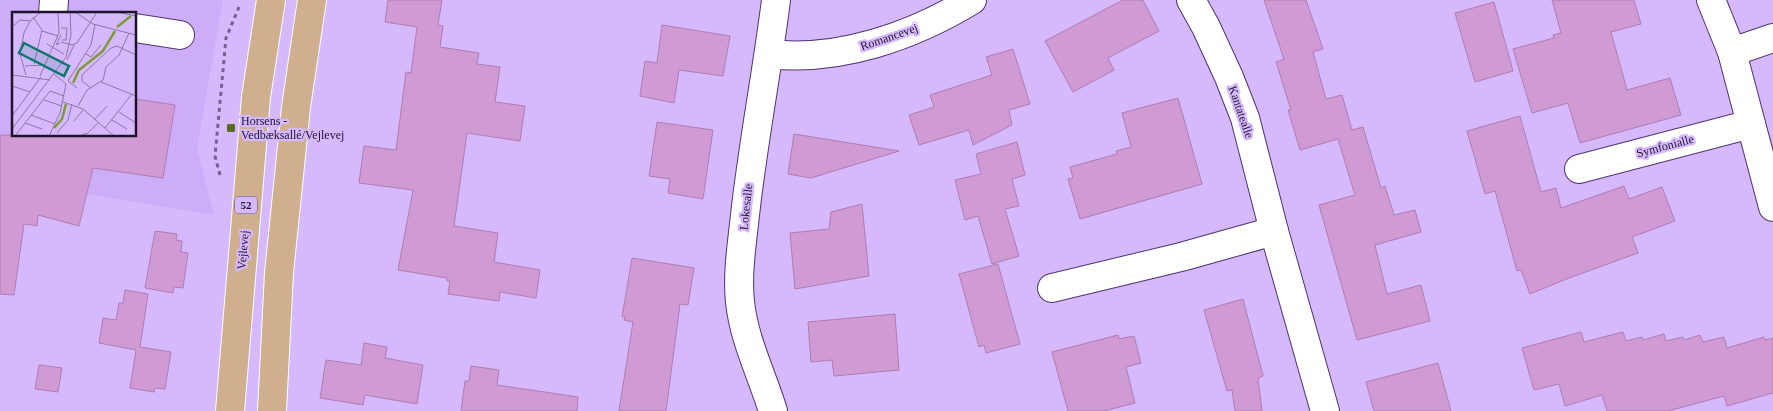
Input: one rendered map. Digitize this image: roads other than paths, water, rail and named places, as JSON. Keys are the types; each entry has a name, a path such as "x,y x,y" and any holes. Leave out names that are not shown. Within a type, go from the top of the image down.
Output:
{"main road":[{"name":"Vejlevej","path":"230,411 256,97 271,0"},
{"path":"272,411 279,273 296,107 312,0"}],"street":[{"name":"Lokesalle","path":"773,411 752,356 740,303 739,273 751,162 770,54 776,0"},
{"name":"Romancevej","path":"770,54 789,56 849,50 868,46 909,32 950,14 972,0"},
{"name":"Kantatealle","path":"1191,0 1210,35 1245,118 1274,231 1325,411"},
{"path":"1711,0 1732,52 1773,207"},
{"path":"136,28 180,35"},
{"path":"1732,52 1773,38"},
{"name":"Symfonialle","path":"1579,169 1751,124"},
{"path":"1052,288 1181,258 1274,231"}],"place":[{"name":"Horsens - Vedbæksallé/Vejlevej","path":"231,128"}]}
